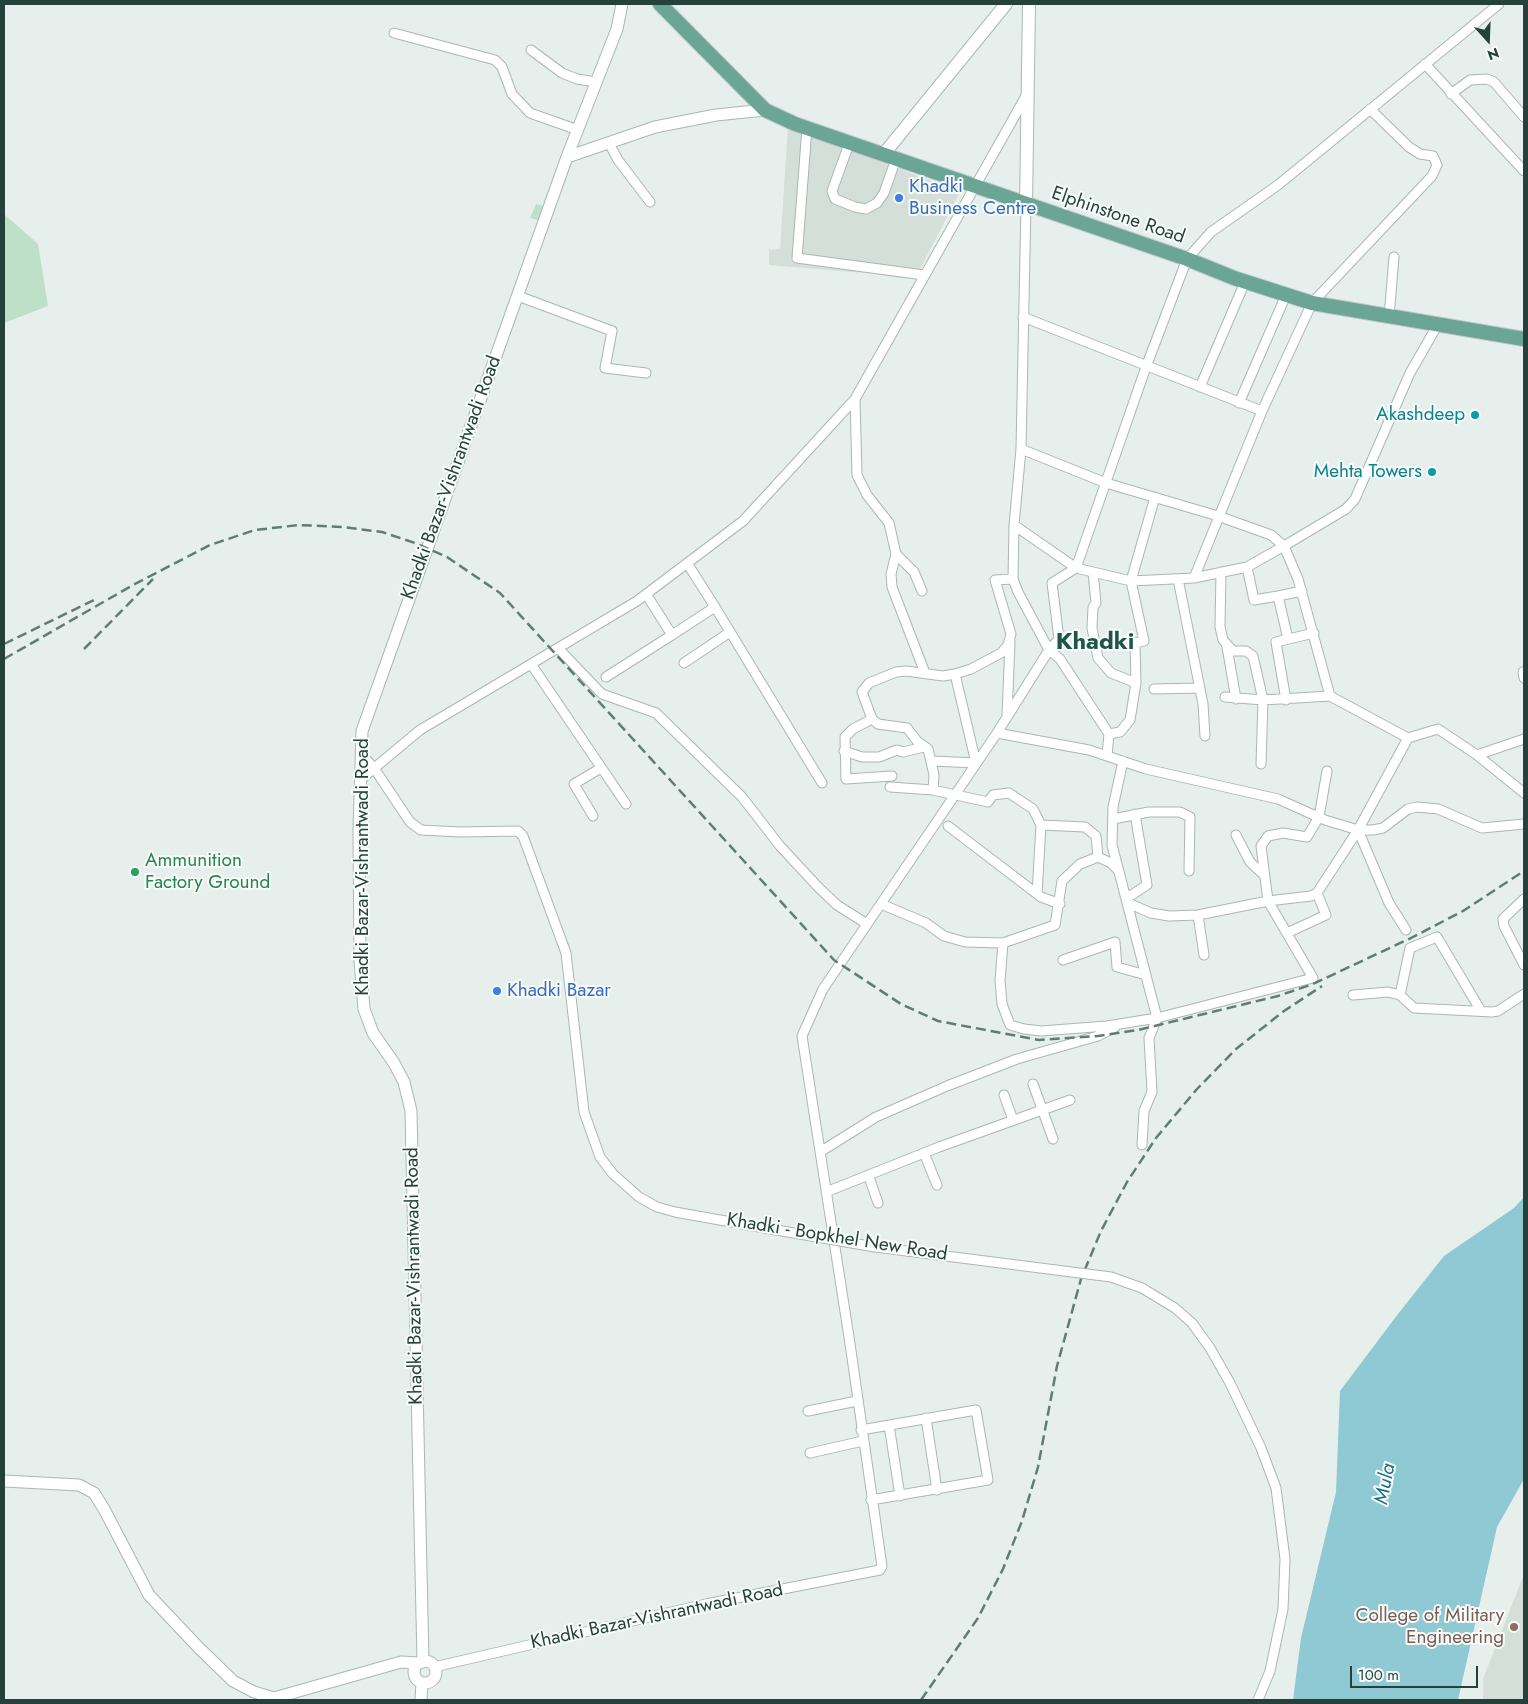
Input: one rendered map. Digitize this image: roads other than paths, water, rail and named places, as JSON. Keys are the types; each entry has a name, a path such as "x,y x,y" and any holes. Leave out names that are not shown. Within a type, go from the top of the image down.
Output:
{"main road":[{"name":"Elphinstone Road","path":"660,4 765,110 807,128 1187,259 1245,282 1312,303 1437,326 1524,339"},
{"path":"889,157 1006,4"},
{"path":"1026,204 1029,4"}],"street":[{"name":"Khadki Bazar-Vishrantwadi Road","path":"421,1662 411,1111 404,1082 394,1063 373,1033 364,1009 360,961 360,780 362,731 368,708 567,157 617,29 622,4"},
{"path":"862,1430 976,1410 988,1480 871,1500 802,1036 823,989 1007,717 1049,650 1059,639 1052,583 1076,568 1146,367 1187,259 1211,232 1278,185 1499,4"},
{"path":"394,34 495,60 502,67 512,94 530,114 578,130"},
{"path":"531,50 562,72 577,79 596,82"},
{"path":"1425,64 1524,171"},
{"path":"1451,94 1470,80 1487,79 1494,82 1524,117"},
{"path":"360,780 420,730 646,594 743,520 855,399 1028,93"},
{"path":"1194,578 1262,411 1312,303 1432,176 1437,165 1433,156 1420,154 1409,147 1370,109"},
{"path":"567,157 655,127 716,116 765,110"},
{"path":"807,128 797,258 924,275"},
{"path":"609,143 618,160 650,202"},
{"path":"850,144 832,191 834,199 855,207 866,209 877,203 884,193 889,157"},
{"path":"1026,204 1021,449 1014,525 1014,579 1018,592 1049,650 1060,658 1110,734 1107,756"},
{"path":"1389,317 1394,257"},
{"path":"1200,388 1245,282"},
{"path":"1240,402 1286,295"},
{"path":"518,296 612,331 605,368 646,373"},
{"path":"1023,317 1146,367 1262,411"},
{"path":"1014,525 1076,568 1131,581 1194,578 1247,567 1346,510 1355,499 1410,373 1437,326"},
{"path":"855,399 857,475 862,487 889,523 896,554 891,574 892,587 925,673"},
{"path":"1021,449 1106,483 1218,516 1271,535 1284,546 1293,563 1330,696"},
{"path":"1110,734 1120,732 1130,720 1136,683 1135,643 1144,641 1131,581 1155,498"},
{"path":"896,554 914,572 922,590"},
{"path":"687,563 822,783"},
{"path":"1247,567 1254,600 1302,592"},
{"path":"1093,572 1096,603 1093,607 1092,628 1098,658 1111,673 1136,683"},
{"path":"1221,572 1220,627 1227,647 1236,699"},
{"path":"1007,717 1010,634 995,580 1014,579"},
{"path":"1178,579 1203,704 1205,736"},
{"path":"646,594 672,634"},
{"path":"1278,596 1288,639"},
{"path":"606,677 715,607"},
{"path":"684,663 730,632"},
{"path":"1286,700 1276,642 1314,633"},
{"path":"933,790 932,761 924,747 907,728 878,724 872,719 862,696 864,687 896,672 906,671 943,676 955,674 970,669 1002,653 1010,639"},
{"path":"1227,647 1233,651 1246,651 1253,656 1263,700 1261,764"},
{"path":"558,648 602,694 656,713 742,797 780,846 815,884 837,905 867,924"},
{"path":"531,664 626,804"},
{"path":"955,674 976,763"},
{"path":"1154,689 1199,688"},
{"path":"1225,697 1286,700 1330,696 1408,738"},
{"path":"872,719 853,729 844,737 846,779 892,776"},
{"path":"1128,901 1151,914 1169,916 1198,915 1268,901 1311,896 1317,893 1358,830 1408,738 1438,729 1477,755 1524,793"},
{"path":"997,732 1089,750 1123,761 1278,799 1319,817 1358,830 1383,828 1408,809 1417,807 1438,809 1482,828 1524,824"},
{"path":"1477,755 1524,739"},
{"path":"844,751 862,757 879,757 896,750 903,752 924,747"},
{"name":"Khadki - Bopkhel New Road","path":"361,754 374,768 410,822 421,830 461,832 518,831 523,836 566,953 584,1112 600,1156 612,1174 639,1197 658,1207 675,1212 840,1242 1111,1277 1142,1288 1175,1308 1192,1323 1210,1348 1230,1383 1261,1448 1276,1488 1285,1559 1283,1609 1270,1671 1258,1700"},
{"path":"932,761 976,763"},
{"path":"1123,761 1113,807 1112,844 1157,1018 1150,1038 1152,1092 1144,1111 1142,1146"},
{"path":"593,816 574,784 601,768"},
{"path":"1003,943 1001,994 1006,1019 1010,1025 1041,1031 1157,1018 1313,978 1268,901 1261,846 1268,836 1283,833 1307,837 1319,817 1327,771"},
{"path":"890,786 933,790 988,802 992,795 1009,793 1034,809 1041,825 1037,894"},
{"path":"1113,819 1136,814 1180,812 1190,817 1188,871"},
{"path":"1128,901 1147,885 1136,814"},
{"path":"1041,825 1085,826 1096,836 1098,857"},
{"path":"948,826 1037,894 1060,904"},
{"path":"1358,830 1389,903 1406,930"},
{"path":"1236,835 1250,862 1264,875"},
{"path":"880,904 926,923 951,938 964,942 1003,943 1055,925 1060,904 1062,881 1080,864 1098,857 1111,863 1120,872"},
{"path":"1287,933 1326,915 1317,893"},
{"path":"1524,899 1503,919 1524,965"},
{"path":"1198,915 1204,955"},
{"path":"1400,995 1410,948 1437,937 1481,1011"},
{"path":"1063,960 1115,942 1117,967 1146,975"},
{"path":"1353,995 1388,992 1400,995 1414,1008 1481,1011 1498,1010 1524,994"},
{"path":"820,1152 876,1117 947,1086 1017,1059 1098,1036 1122,1023"},
{"path":"1033,1084 1052,1139"},
{"path":"1004,1095 1013,1120"},
{"path":"826,1192 869,1177 924,1153 1070,1100"},
{"path":"924,1153 937,1184"},
{"path":"869,1177 878,1203"},
{"path":"808,1411 857,1401"},
{"path":"926,1418 937,1490"},
{"path":"889,1425 900,1496"},
{"path":"810,1453 863,1441"},
{"path":"4,1480 79,1485 94,1493 149,1595 198,1647 234,1680 254,1692 274,1698 401,1662 421,1662 434,1667 433,1679 422,1683"},
{"name":"Khadki Bazar-Vishrantwadi Road","path":"434,1667 706,1604 880,1570 882,1566 871,1500"},
{"path":"421,1662 414,1674 418,1681 422,1683"},
{"path":"421,1700 422,1683"}],"water":[{"name":"Mula","path":"1524,1197 1524,1479 1497,1527 1458,1700 1293,1700 1301,1638 1336,1492 1340,1391 1444,1256 1514,1208"}],"railway":[{"path":"4,659 133,585 210,545 255,530 299,525 342,527 382,532 415,543 447,557 500,593 834,960 901,1004 938,1021 1039,1040 1098,1036 1138,1030 1278,996 1313,984 1411,938 1463,911 1524,871"},
{"path":"84,649 153,579"},
{"path":"4,644 98,598"},
{"path":"921,1700 978,1618 1003,1569 1022,1521 1038,1467 1057,1366 1081,1279 1101,1231 1127,1182 1156,1138 1197,1089 1236,1049 1284,1011 1322,986"}],"place":[{"name":"Khadki Business Centre","path":"899,198"},
{"name":"Akashdeep","path":"1475,415"},
{"name":"Mehta Towers","path":"1432,472"},
{"name":"Ammunition Factory Ground","path":"135,872"},
{"name":"Khadki Bazar","path":"497,991"},
{"name":"College of Military Engineering","path":"1514,1627"}],"district":[{"name":"Khadki","path":"1095,643"}]}
